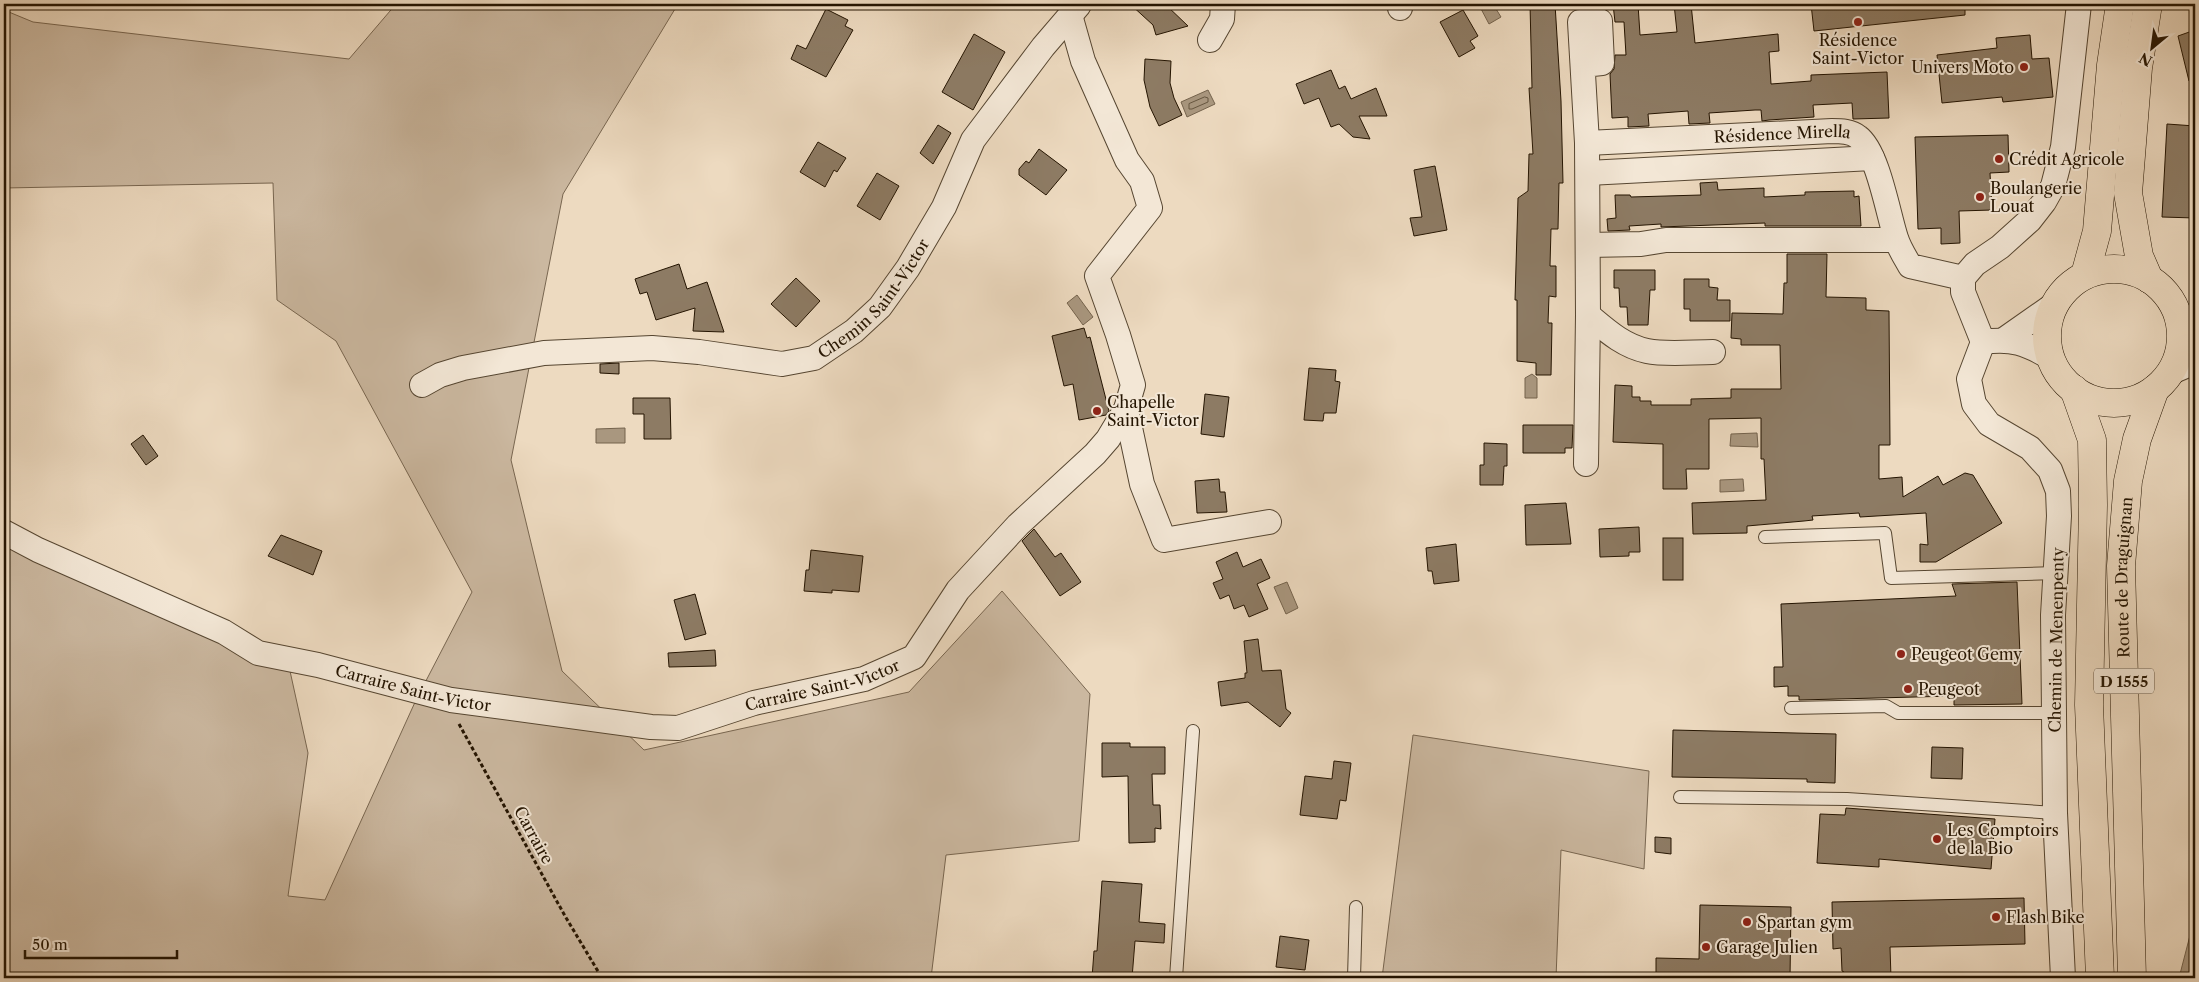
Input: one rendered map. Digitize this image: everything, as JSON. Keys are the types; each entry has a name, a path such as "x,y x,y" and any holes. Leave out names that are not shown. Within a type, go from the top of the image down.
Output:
{"main road":[{"path":"2085,275 2097,231 2111,64 2120,4"},
{"path":"2148,4 2138,68 2128,193 2139,256 2149,279"},
{"path":"2106,269 2128,270 2149,279 2161,288 2186,318 2181,334 2178,355 2162,381 2136,399 2114,403 2093,399 2074,390 2064,381 2051,358 2047,331 2050,316 2063,292 2085,275 2106,269"},
{"name":"Route de Draguignan","path":"2132,978 2121,566 2128,481 2137,439 2162,381"},
{"name":"D 1555","path":"2074,390 2092,440 2093,505 2089,705 2100,978"}],"street":[{"path":"1210,40 1222,19 1223,4"},
{"path":"2051,358 2034,348 1994,341 1963,292 1963,278 1975,264 2000,247 2030,220 2044,202 2053,186 2063,147 2079,4"},
{"name":"Chemin Saint-Victor","path":"422,385 440,375 462,368 544,353 652,348 699,352 782,364 814,358 854,331 880,307 908,268 944,207 973,140 1043,46 1075,10"},
{"name":"Carraire Saint-Victor","path":"4,532 38,550 224,632 258,653 318,665 451,700 651,727 678,728 754,702 864,680 899,666 914,657 958,590 985,559 1018,525 1095,454 1108,439 1126,409 1133,385 1118,336 1096,276 1150,208 1142,181 1127,160 1083,60 1075,10"},
{"path":"1582,65 1588,173 1586,464"},
{"name":"Résidence Mirella","path":"1587,143 1832,131 1848,132 1858,137 1866,145 1872,158 1896,240 1910,266 1963,278"},
{"path":"1588,173 1872,158"},
{"path":"1588,245 1641,244 1666,240 1896,240"},
{"path":"1994,341 2055,304"},
{"path":"1588,314 1611,335 1630,346 1648,351 1713,352"},
{"name":"Chemin de Menenpenty","path":"1994,341 1969,378 1974,404 1989,424 2030,448 2050,470 2058,491 2053,615 2055,813 2063,978"},
{"path":"2162,381 2195,362"},
{"path":"1126,409 1142,484 1164,540 1269,522"}],"lane":[{"path":"1764,537 1885,533 1891,578 2056,573"},
{"path":"1790,708 1886,706 1898,713 2055,712"},
{"path":"1176,978 1193,731"},
{"path":"1680,797 1847,799 2055,813"},
{"path":"1354,978 1356,907"}],"path":[{"name":"Carraire","path":"451,700 459,724 564,916 602,978"}],"shaded area":[{"path":"396,4 678,4 563,194 511,460 562,671 644,750 909,692 1002,591 1090,694 1079,841 946,855 931,978 4,978 4,546 290,671 308,753 288,896 325,900 416,700 472,592 336,341 277,300 273,183 4,188 4,10 33,22 349,59"},
{"path":"1413,735 1649,771 1644,869 1561,850 1556,978 1382,978"}],"water":[{"path":"1480,4 1493,4 1501,17 1489,24"},
{"path":"1208,90 1215,104 1187,117 1181,102"},
{"path":"1077,295 1093,317 1083,325 1067,303"},
{"path":"1532,374 1537,378 1537,398 1525,398 1525,378"},
{"path":"625,428 625,443 596,443 596,429"},
{"path":"1757,433 1758,447 1730,446 1731,434"},
{"path":"1743,479 1744,491 1720,492 1720,480"},
{"path":"1287,582 1298,608 1286,614 1274,587"},
{"path":"2195,916 2195,978 2179,978"}],"building":[{"path":"1130,4 1165,4 1188,26 1156,35 1153,25"},
{"path":"1530,4 1555,4 1561,101 1563,183 1559,183 1558,229 1551,229 1550,266 1556,266 1556,297 1549,296 1548,323 1552,323 1551,375 1536,375 1536,363 1517,361 1517,300 1515,300 1518,198 1528,191 1529,154 1533,154 1529,88 1532,88"},
{"path":"1613,4 1638,4 1640,35 1677,32 1674,4 1691,4 1695,43 1778,34 1779,51 1769,52 1771,84 1811,81 1811,75 1887,72 1889,118 1853,119 1852,103 1813,105 1814,117 1762,121 1761,110 1709,113 1710,123 1689,124 1688,111 1648,114 1649,126 1628,127 1628,117 1612,118 1610,74 1614,69 1615,55 1626,55 1624,22 1615,22"},
{"name":"Résidence Saint-Victor","path":"1811,4 1965,4 1965,15 1814,31"},
{"path":"826,9 848,20 845,26 853,30 826,77 791,59 797,45 806,49"},
{"path":"1463,10 1478,36 1470,41 1475,48 1459,57 1440,22"},
{"path":"2195,30 2195,80 2189,81 2178,36"},
{"path":"974,34 1005,52 973,110 942,92"},
{"path":"2030,35 2032,59 2049,58 2053,97 2003,102 2002,97 1942,103 1937,55 1997,48 1996,38"},
{"path":"1145,59 1171,61 1170,83 1174,98 1182,115 1159,126 1150,107 1144,80"},
{"path":"1331,70 1339,89 1345,86 1351,99 1376,88 1387,116 1359,116 1370,139 1353,137 1339,124 1331,127 1319,98 1304,104 1296,84"},
{"path":"2167,124 2195,126 2195,218 2162,217"},
{"path":"938,125 951,133 933,164 920,153"},
{"path":"2008,135 2009,172 1990,173 1992,210 1959,211 1960,243 1941,244 1941,228 1918,229 1915,137"},
{"path":"818,142 846,158 837,172 834,170 825,187 800,172"},
{"path":"1039,149 1067,170 1046,195 1019,175 1019,169 1026,161 1029,163"},
{"path":"1435,166 1447,230 1414,236 1410,218 1422,217 1414,170"},
{"path":"877,173 899,186 880,220 857,206"},
{"path":"1717,182 1718,190 1764,188 1764,197 1805,195 1805,192 1854,191 1854,197 1859,196 1861,226 1765,226 1765,223 1661,227 1661,224 1629,226 1630,230 1608,231 1607,219 1616,218 1615,195 1630,195 1631,197 1701,195 1700,183"},
{"path":"1787,254 1827,254 1826,297 1866,298 1866,310 1889,311 1890,445 1879,445 1879,479 1902,477 1903,497 1938,476 1943,485 1965,473 1973,475 2002,523 1936,562 1920,562 1920,544 1928,545 1926,513 1860,517 1859,513 1812,516 1813,520 1747,526 1747,533 1693,534 1692,503 1766,500 1764,459 1761,459 1761,418 1709,419 1709,469 1686,469 1687,489 1663,489 1663,444 1613,442 1615,385 1632,386 1632,397 1640,397 1640,401 1651,401 1651,405 1691,405 1691,399 1731,398 1731,389 1781,389 1780,345 1741,345 1741,339 1731,338 1732,313 1783,314 1784,283 1787,283"},
{"path":"679,264 687,289 707,282 724,332 693,331 695,308 656,320 647,292 640,294 635,279"},
{"path":"1614,270 1655,270 1655,290 1650,290 1648,325 1628,325 1627,307 1620,307 1619,288 1614,288"},
{"path":"796,278 820,301 796,327 771,304"},
{"path":"1684,279 1709,279 1709,287 1718,288 1717,300 1730,300 1730,321 1690,321 1690,309 1684,309"},
{"path":"1084,328 1087,338 1090,337 1109,411 1106,415 1079,420 1073,384 1064,386 1052,336"},
{"path":"619,363 619,374 600,373 600,364"},
{"path":"1309,368 1336,370 1335,381 1340,382 1336,413 1324,413 1323,421 1304,420"},
{"path":"1205,394 1229,397 1224,437 1201,434"},
{"path":"633,398 670,398 671,439 644,439 644,414 633,414"},
{"path":"1523,425 1573,425 1572,448 1565,448 1565,453 1523,453"},
{"path":"143,435 158,456 146,465 131,444"},
{"path":"1484,443 1507,444 1507,466 1504,466 1503,485 1480,485 1480,465 1484,465"},
{"path":"1219,479 1220,492 1225,492 1227,512 1197,513 1195,481"},
{"path":"1566,503 1571,544 1526,545 1525,505"},
{"path":"1639,527 1640,552 1629,552 1629,556 1600,557 1599,529"},
{"path":"1034,529 1055,557 1061,553 1081,582 1060,596 1022,541"},
{"path":"281,535 322,551 313,575 268,556"},
{"path":"1663,538 1683,538 1683,580 1663,580"},
{"path":"1456,544 1459,581 1434,584 1432,571 1428,571 1426,548"},
{"path":"811,550 863,556 859,592 832,590 832,593 804,591 806,570 809,570"},
{"path":"1237,552 1243,567 1261,559 1270,578 1257,584 1268,609 1249,617 1244,605 1234,609 1229,595 1220,599 1213,583 1223,579 1216,562"},
{"name":"Peugeot Gemy","path":"2017,582 2022,704 1954,705 1954,696 1799,700 1799,696 1788,696 1788,686 1774,687 1774,667 1783,667 1781,604 1956,596 1952,584"},
{"path":"695,594 706,634 685,640 674,600"},
{"path":"1258,639 1262,671 1281,670 1286,709 1291,713 1280,727 1248,702 1221,706 1218,682 1245,678 1245,673 1247,673 1244,641"},
{"path":"715,650 716,666 669,667 668,653"},
{"path":"1673,730 1836,734 1835,783 1807,782 1807,779 1672,777"},
{"path":"1102,743 1130,743 1130,747 1165,747 1165,774 1152,774 1153,805 1160,805 1161,829 1155,828 1155,842 1129,843 1128,776 1102,777"},
{"path":"1932,747 1963,748 1962,779 1931,778"},
{"path":"1334,761 1351,763 1346,801 1340,800 1337,819 1300,815 1305,776 1332,779"},
{"name":"Les Comptoirs de la Bio","path":"1846,808 1995,819 1991,869 1879,859 1879,867 1817,863 1820,814 1845,815"},
{"path":"1655,837 1671,838 1671,854 1655,852"},
{"path":"1102,881 1142,884 1139,922 1165,924 1164,943 1135,941 1132,978 1092,978 1094,951 1097,951"},
{"path":"2024,898 2025,944 1890,947 1891,978 1844,978 1841,948 1833,949 1832,902"},
{"path":"1700,905 1791,907 1790,978 1656,978 1656,958 1699,959"},
{"path":"1280,936 1309,940 1305,970 1276,967"}],"place":[{"name":"Résidence Saint-Victor","path":"1858,22"},
{"name":"Univers Moto","path":"2024,67"},
{"name":"Crédit Agricole","path":"1999,159"},
{"name":"Boulangerie Louat","path":"1980,197"},
{"name":"Chapelle Saint-Victor","path":"1097,411"},
{"name":"Peugeot Gemy","path":"1901,654"},
{"name":"Peugeot","path":"1908,689"},
{"name":"Les Comptoirs de la Bio","path":"1937,839"},
{"name":"Flash Bike","path":"1996,917"},
{"name":"Spartan gym","path":"1747,922"},
{"name":"Garage Julien","path":"1706,947"}]}
